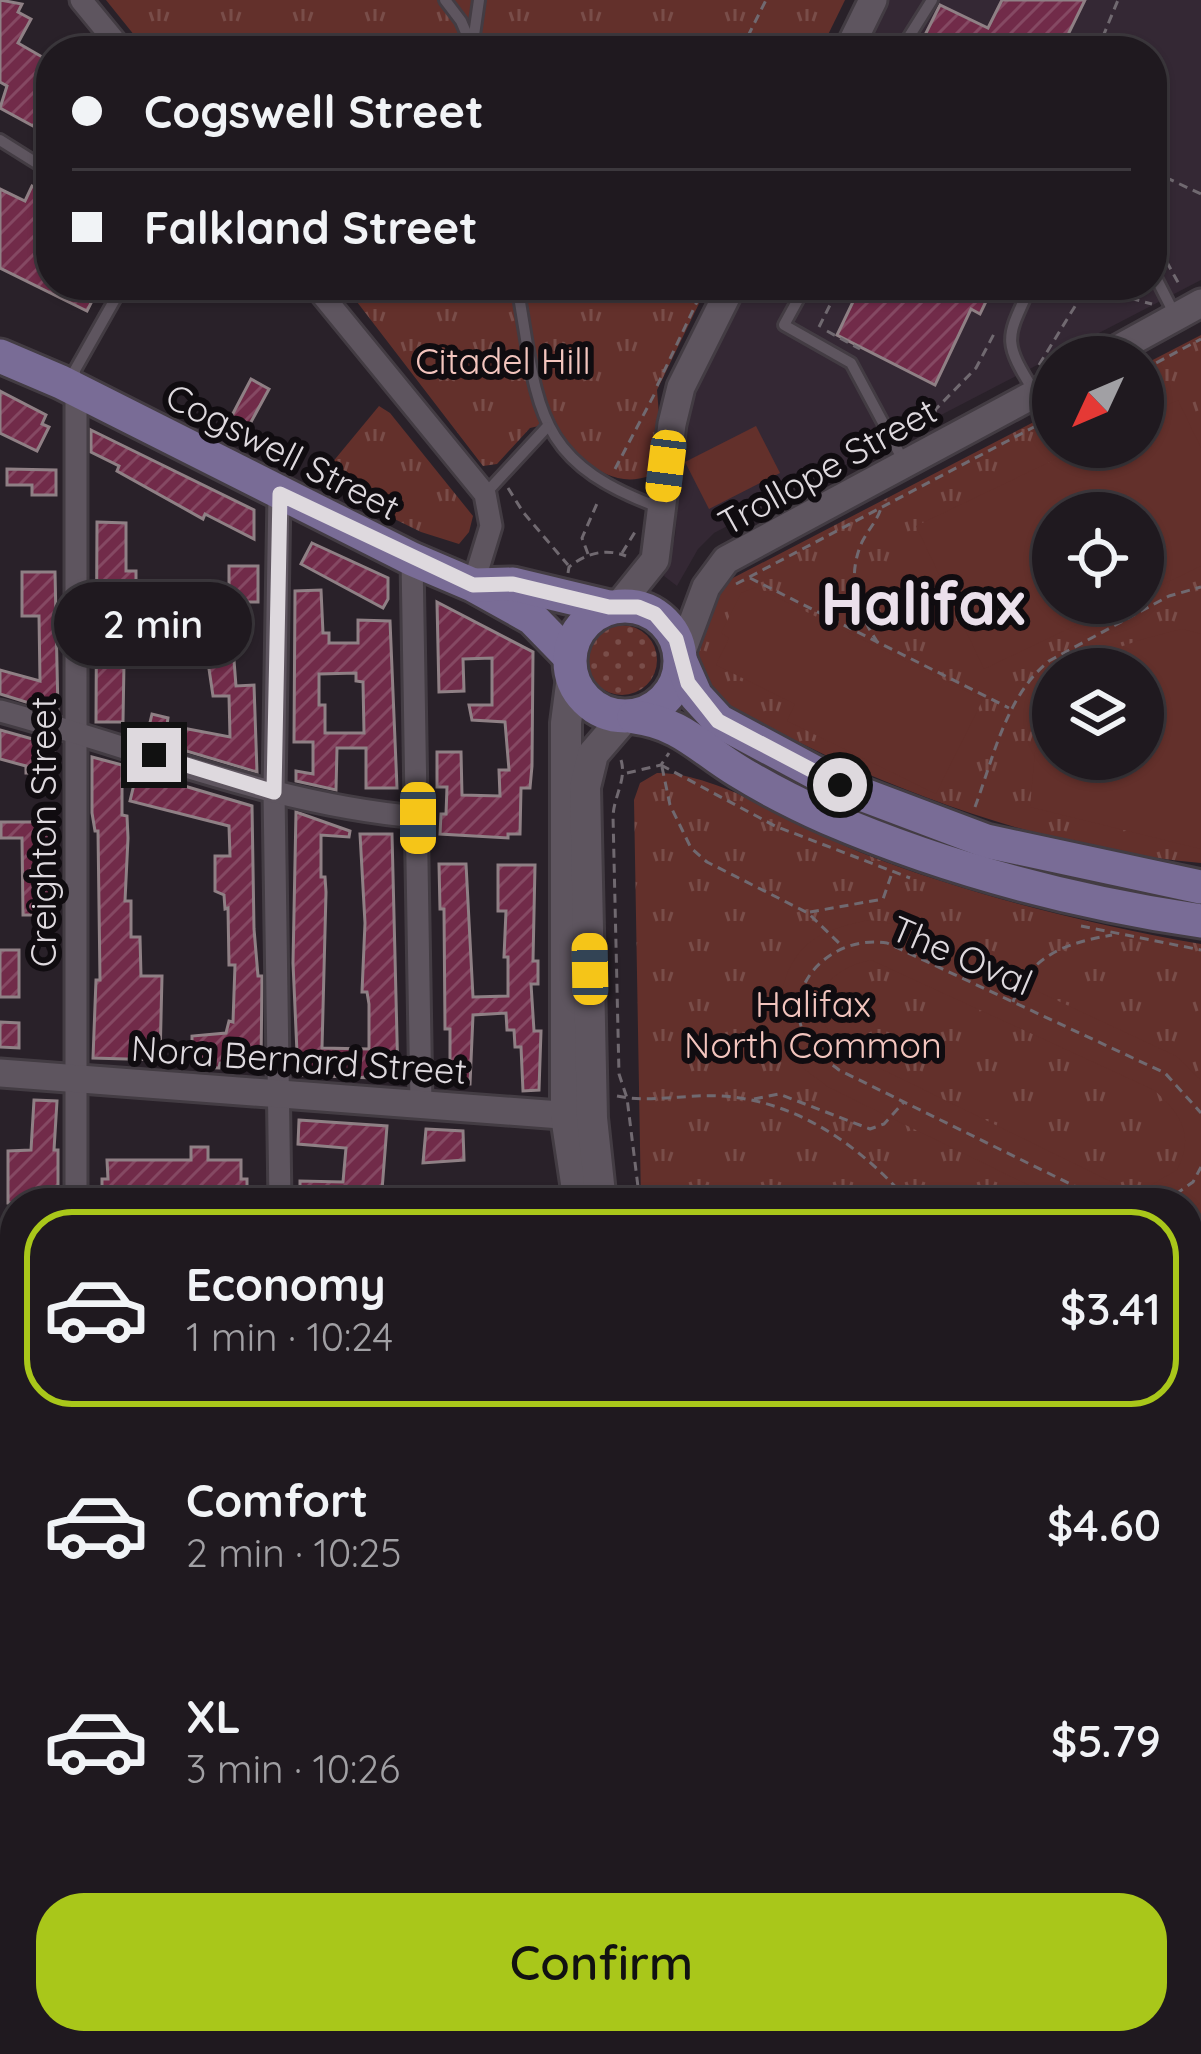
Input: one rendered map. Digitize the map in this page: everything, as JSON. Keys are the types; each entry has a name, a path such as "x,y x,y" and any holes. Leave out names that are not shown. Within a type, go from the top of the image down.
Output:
{"main road":[{"name":"Cogswell Street","path":"0,332 69,385"},
{"name":"Cogswell Street","path":"0,356 69,385 280,494 473,585 532,618 570,666"},
{"name":"Cogswell Street","path":"473,585 513,584 614,606"},
{"path":"599,1188 589,1109 566,723 570,666 582,627 614,606 638,607 668,626 696,696 718,721 840,785 986,841 1201,887"},
{"path":"581,1188 589,1109 585,787 593,754 662,703 678,677 681,658"},
{"path":"570,666 594,705 624,729 671,725 781,796 878,838 983,875 1201,921"}],"street":[{"path":"81,0 111,36"},
{"path":"855,36 873,0"},
{"path":"327,300 495,489 491,526 473,585"},
{"path":"614,606 655,560 651,514 671,424 681,387 724,300"},
{"path":"1134,336 1180,305"},
{"name":"Creighton Street","path":"69,385 76,1188"},
{"name":"Trollope Street","path":"681,658 706,586 726,560 1032,389"},
{"path":"280,494 274,792 280,1188"},
{"path":"412,559 422,1105"},
{"path":"0,711 274,792 359,812 418,818"},
{"name":"Nora Bernard Street","path":"0,1073 422,1105 589,1109"}],"lane":[{"path":"446,0 467,36"},
{"path":"475,36 479,0"},
{"path":"909,36 932,0"},
{"path":"0,140 36,160"},
{"path":"69,385 115,300"},
{"path":"520,300 547,427 574,464 651,514"},
{"path":"798,300 784,325 851,363 905,464"},
{"path":"1024,300 1008,336 1011,352 1032,373"},
{"path":"495,489 547,427"}],"path":[{"path":"749,36 766,0"},
{"path":"1103,36 1118,0"},
{"path":"1167,178 1201,194"},
{"path":"1167,273 1180,305"},
{"path":"1057,336 1078,300"},
{"path":"929,431 936,410 976,368 995,332"},
{"path":"1164,359 1201,339"},
{"path":"733,586 1032,428"},
{"path":"495,489 523,512 569,567"},
{"path":"879,644 859,609 854,588 863,541 882,507"},
{"path":"566,584 569,567 588,554 622,553 651,514"},
{"path":"749,577 1011,710"},
{"path":"972,814 1011,710 1033,674 1169,596 1201,586"},
{"path":"624,729 625,773 614,799 613,816 620,1074 638,1188"},
{"path":"625,773 661,765 672,749"},
{"path":"661,765 670,805 691,848 707,862 808,913 841,946"},
{"path":"808,913 883,899 892,873"},
{"path":"1013,1002 1028,969 1053,952 1075,941 1114,935"},
{"name":"The Oval","path":"1079,1188 839,1070 814,1051 801,1022 801,1000 807,978 820,959 841,946 870,940 887,943 1165,1073 1201,1113"},
{"path":"752,1099 779,1094 870,1129 884,1124 904,1102"},
{"path":"589,1109 627,1098 752,1099 844,1139 895,1188"}],"shaded area":[{"path":"889,0 1201,0 1201,280 1167,298 1167,36 871,36"},
{"path":"740,300 1163,300 1093,336 1032,336 1032,368 714,533 698,549 677,586 664,576 675,537 685,425 705,370"}],"green space":[{"path":"106,0 845,0 827,36 135,36"},
{"name":"Citadel Hill","path":"356,300 701,300 657,390 659,415 649,476 634,479 606,474 571,446 552,423 530,428 497,464 483,466"},
{"path":"1201,335 1201,863 1091,847 980,816 871,775 746,716 709,688 698,660 704,616 729,580 1032,423 1032,468 1164,468 1164,354"},
{"path":"1178,400 1201,448 1201,566 1164,584 1164,492 1032,492 1032,624 1079,624 984,669 916,526 1037,468 1164,468 1164,407"},
{"path":"379,406 390,413 473,516 459,544 421,532 317,481"},
{"path":"756,426 780,473 709,509 685,462"},
{"path":"756,587 983,699 936,794 787,721 795,704 716,665 729,638 721,633 741,593"},
{"path":"622,625 647,635 657,660 647,685 622,695 597,685 587,660 597,635"},
{"path":"1182,629 1201,634 1201,849 1030,807 1032,780 1164,780 1164,648 1117,648"},
{"name":"Halifax North Common","path":"657,773 706,782 862,853 944,882 1072,917 1201,944 1201,1188 641,1188 634,800 640,783"},
{"path":"869,920 893,924 1176,1056 1201,1080 1201,1188 1146,1188 1177,1170 1185,1146 1182,1126 1154,1090 871,960 837,975 821,998 825,1025 849,1053 1118,1185 1138,1188 1034,1188 828,1087 790,1050 781,1001 798,955 830,931"}],"building":[{"path":"0,0 22,4 18,12 31,19 18,43 36,53 33,126 0,108 7,86 0,82"},
{"path":"1002,0 1085,0 1067,36 924,36 940,5 988,28"},
{"path":"32,186 36,188 36,286 0,268 0,189 25,201"},
{"path":"65,300 92,300 87,311"},
{"path":"854,300 987,300 980,314 971,309 935,385 837,335"},
{"path":"251,379 269,389 245,433 228,423"},
{"path":"0,391 46,415 42,424 49,427 37,451 0,433"},
{"path":"91,430 254,510 254,539 205,514 203,519 117,471 119,466 91,452"},
{"path":"7,469 56,470 56,495 32,495 32,485 7,485"},
{"path":"97,522 126,523 126,571 136,571 136,603 125,603 123,722 96,722"},
{"path":"312,543 388,578 383,608 301,564"},
{"path":"229,566 258,566 258,602 229,602"},
{"path":"22,572 55,572 58,712 0,694 0,670 40,681 39,616 22,616"},
{"path":"321,590 323,633 329,633 329,643 358,643 358,620 390,621 397,788 366,788 366,748 337,748 336,790 296,781 296,771 313,774 313,742 294,742 295,591","holes":["356,673 356,681 363,682 364,733 325,733 319,674"]},
{"path":"437,602 533,652 530,788 521,788 520,834 508,834 508,838 440,834 447,787 437,787 437,752 461,752 462,795 500,796 499,770 509,770 505,722 472,720 469,705 492,705 492,658 463,659 464,691 439,692"},
{"path":"231,622 236,686 254,685 257,772 146,739 152,714 168,718 167,725 230,737 229,696 213,696 204,635 208,635 207,623"},
{"path":"0,730 54,745 53,780 32,779 26,766 0,759"},
{"path":"92,757 122,765 122,815 127,816 128,838 125,901 131,901 131,937 140,937 141,976 162,976 160,1060 93,1058 96,980 100,980"},
{"path":"137,772 252,806 254,929 258,976 262,976 261,1065 220,1063 219,1068 192,1063 192,1036 226,1033 229,1021 233,1022 235,965 229,965 228,908 224,895 215,891 215,856 230,856 229,826 130,801"},
{"path":"296,812 350,831 349,837 321,835 321,877 325,877 326,892 322,1048 369,1049 369,1004 367,992 362,992 365,923 360,834 392,834 398,1079 298,1075 293,963"},
{"path":"1,822 51,822 51,915 23,915 22,838 1,838"},
{"path":"439,864 466,864 473,997 508,996 506,911 498,911 498,865 535,865 533,961 538,961 538,984 531,984 534,1031 541,1031 539,1090 523,1091 521,1047 515,1047 514,1030 507,1030 506,1013 473,1015 470,1084 450,1084"},
{"path":"0,950 19,950 19,997 0,997"},
{"path":"0,1022 19,1023 19,1048 0,1047"},
{"path":"34,1100 57,1101 58,1188 8,1188 8,1151 31,1150"},
{"path":"299,1120 387,1126 382,1188 300,1188 300,1181 343,1182 346,1148 298,1144"},
{"path":"426,1129 463,1131 464,1160 423,1163"},
{"path":"191,1147 208,1147 208,1160 241,1160 241,1179 247,1179 247,1188 102,1188 102,1179 108,1179 107,1160 191,1160"}],"district":[{"name":"Halifax","path":"923,602"}],"route":[{"path":"154,755 274,792 280,494 473,585 513,584 655,614 676,639 688,683 718,721 840,785"}]}
